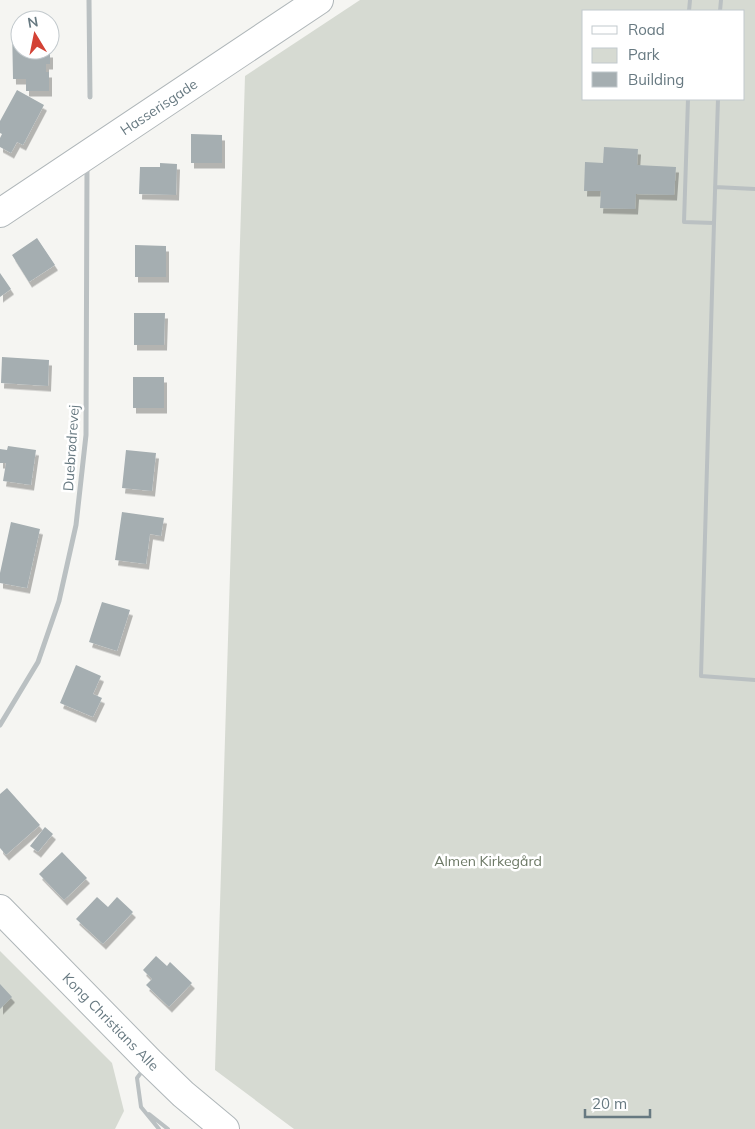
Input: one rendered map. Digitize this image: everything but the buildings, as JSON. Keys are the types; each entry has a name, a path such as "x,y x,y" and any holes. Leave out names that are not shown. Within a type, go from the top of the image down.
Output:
{"street":[{"path":"89,0 90,97"},
{"name":"Hasserisgade","path":"0,213 319,0"},
{"name":"Duebrødrevej","path":"0,725 38,662 60,601 76,525 86,435 87,156"},
{"name":"Kong Christians Alle","path":"0,910 150,1062 225,1129"}],"lane":[{"path":"688,100 684,222 714,223"},
{"path":"718,100 701,676 755,680"},
{"path":"715,187 755,189"},
{"path":"150,1062 137,1078 142,1108 159,1129"},
{"path":"142,1108 168,1129"}],"green space":[{"name":"Almen Kirkegård","path":"360,0 755,0 755,1129 294,1129 215,1070 245,76"},
{"path":"0,951 112,1063 124,1111 115,1129 0,1129"}]}
